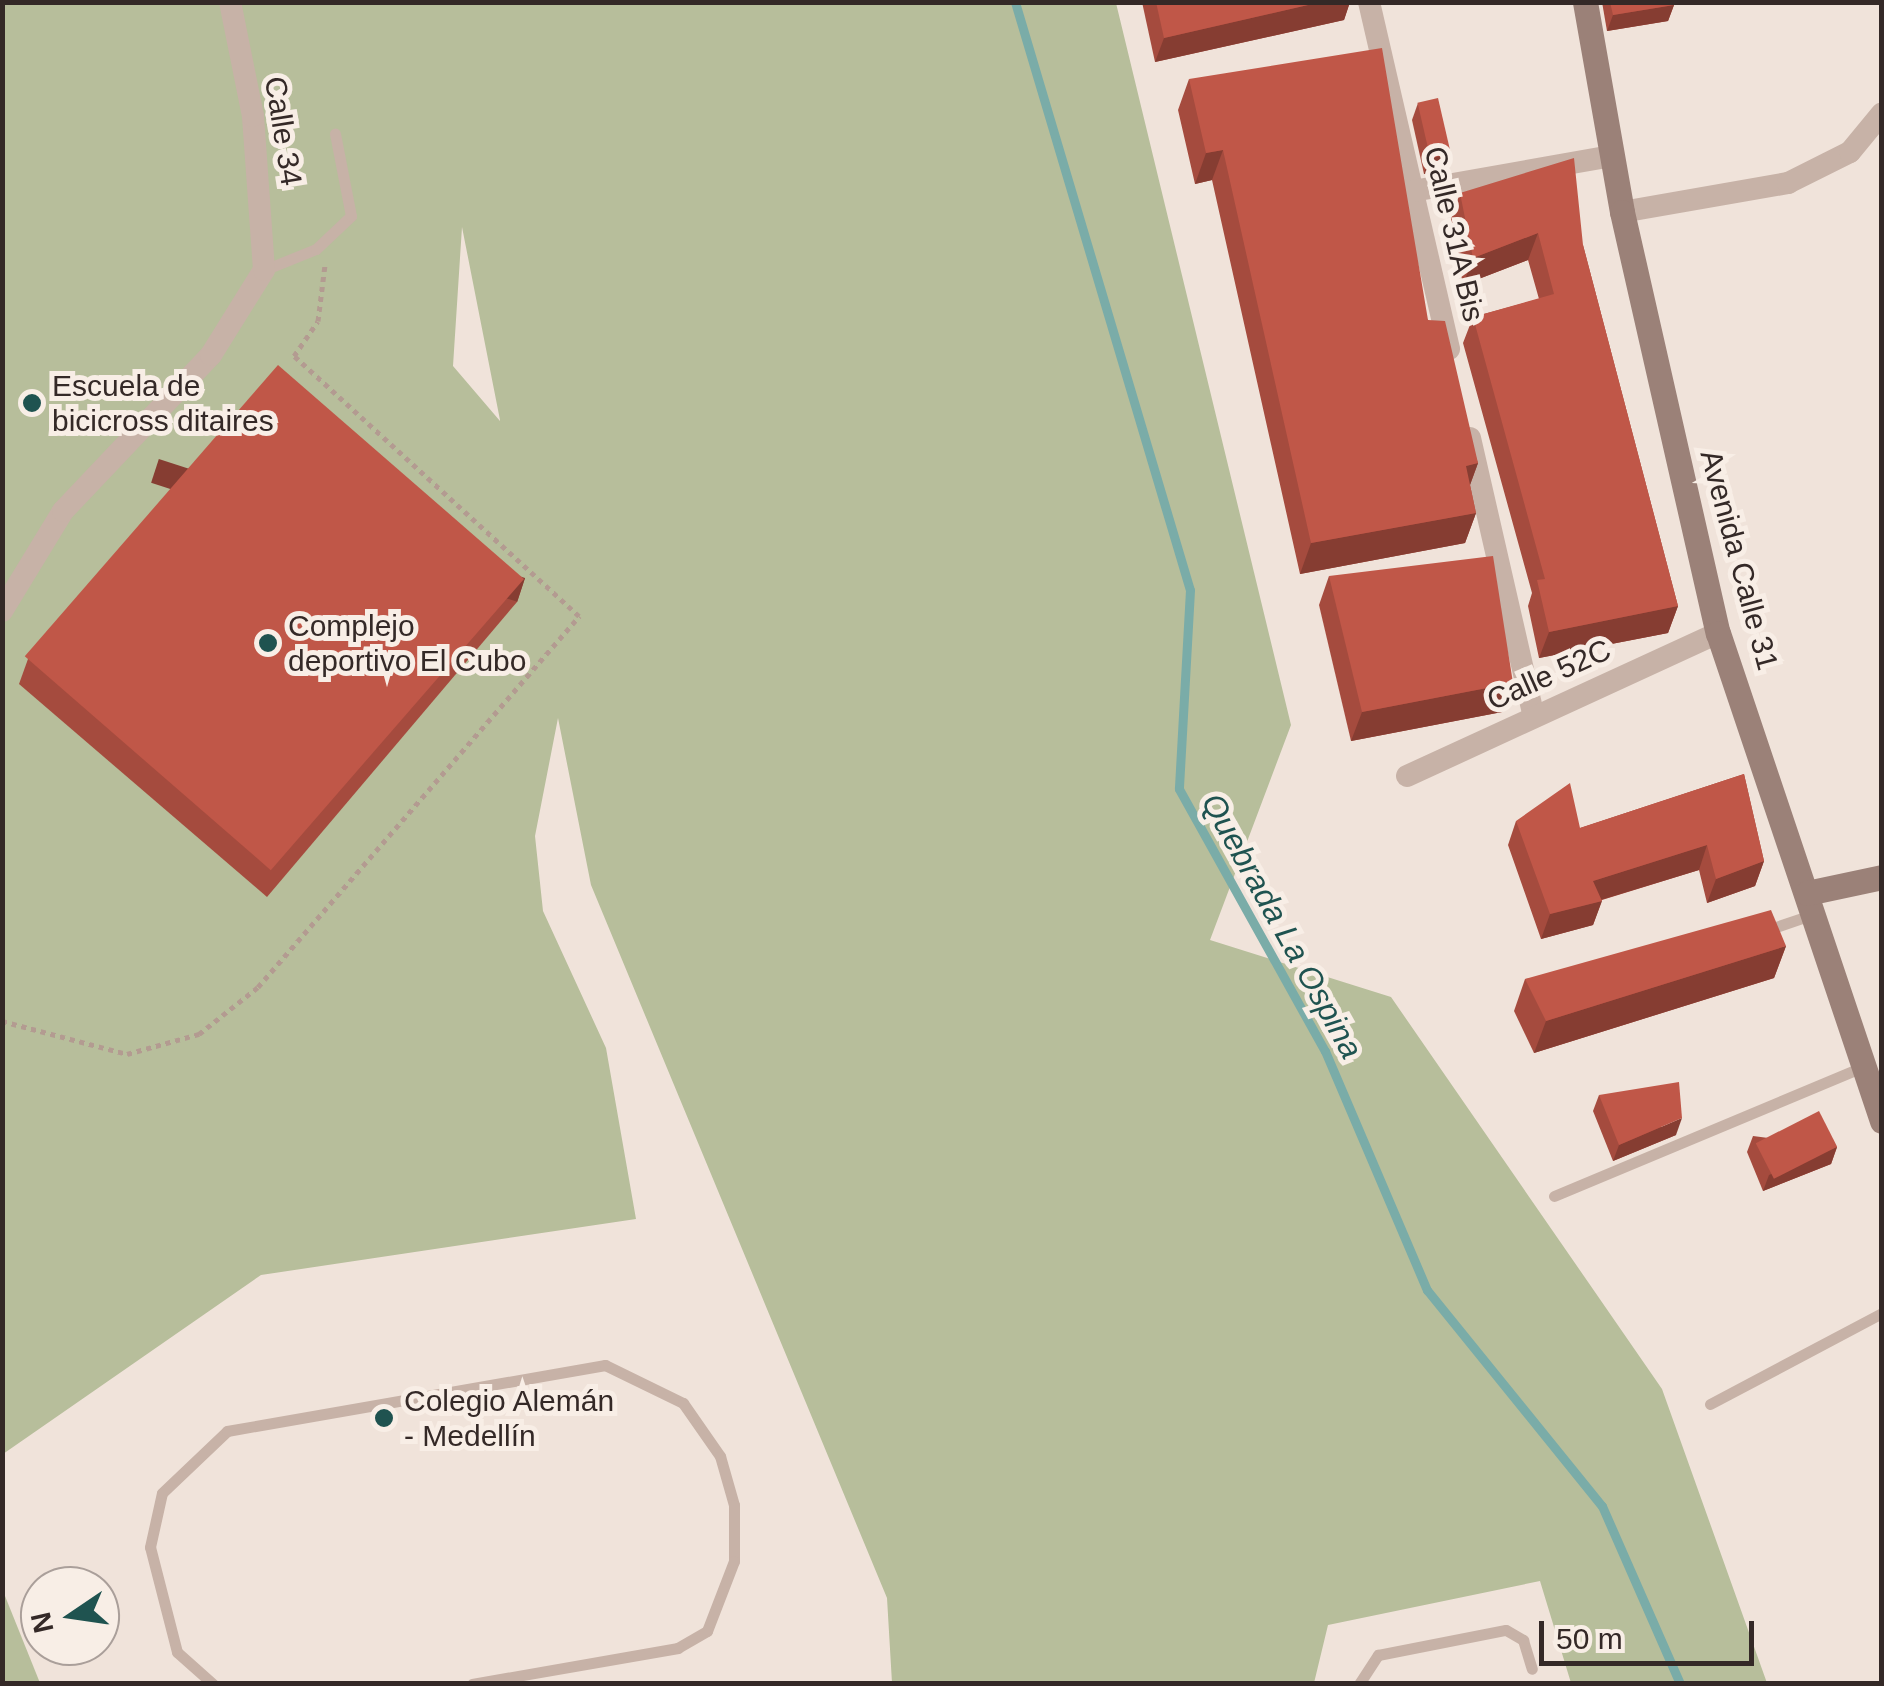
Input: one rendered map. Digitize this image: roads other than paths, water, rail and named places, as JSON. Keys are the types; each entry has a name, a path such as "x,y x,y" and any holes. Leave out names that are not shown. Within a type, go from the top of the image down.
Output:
{"street":[{"name":"Calle 34","path":"230,2 253,116 264,270"},
{"name":"Calle 31A Bis","path":"1368,2 1532,713"},
{"name":"Avenida Calle 31","path":"1586,2 1622,212 1718,633 1882,1121"},
{"path":"1622,212 1788,184 1850,152 1882,113"},
{"path":"1413,191 1611,156"},
{"path":"2,611 63,511 210,355 264,270"},
{"name":"Calle 52C","path":"1406,776 1532,713 1718,633"},
{"path":"1811,903 1882,877"}],"lane":[{"path":"264,270 316,249 351,216 335,134"},
{"path":"1746,937 1811,903"},
{"path":"1554,1196 1862,1068"},
{"path":"1710,1404 1882,1312"},
{"path":"213,1684 177,1652 150,1547 162,1493 191,1456 227,1431 605,1366 683,1403 720,1456 734,1505 734,1561 707,1632 661,1652 472,1684"},
{"path":"1359,1684 1378,1655 1506,1630 1523,1640 1532,1669"}],"waterway":[{"name":"Quebrada La Ospina","path":"1015,2 1190,590 1179,789 1325,1051 1427,1290 1602,1506 1680,1684"}],"place":[{"name":"Escuela de bicicross ditaires","path":"32,403"},
{"name":"Complejo deportivo El Cubo","path":"268,643"},
{"name":"Colegio Alemán - Medellín","path":"384,1418"}]}
